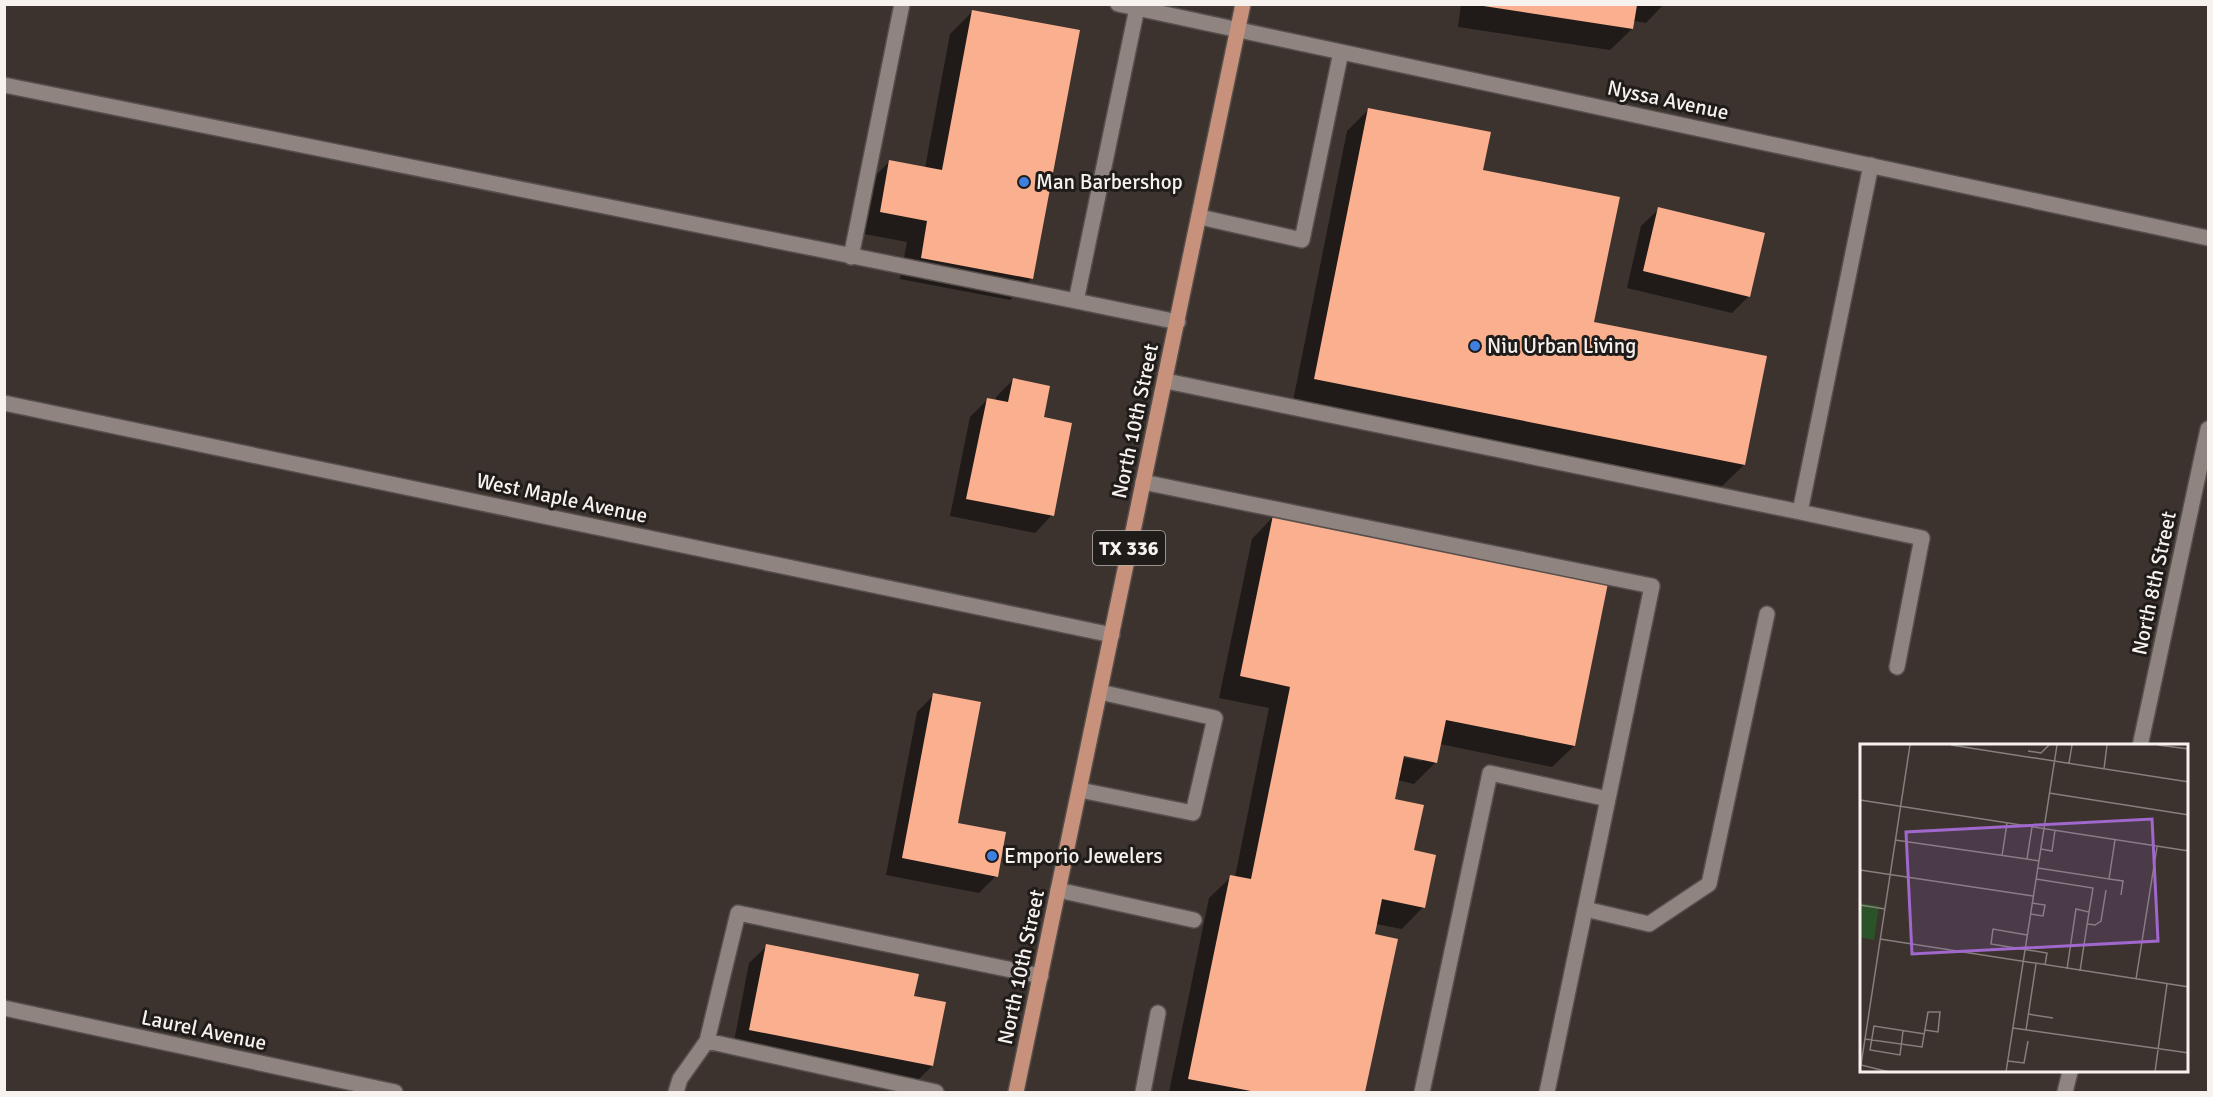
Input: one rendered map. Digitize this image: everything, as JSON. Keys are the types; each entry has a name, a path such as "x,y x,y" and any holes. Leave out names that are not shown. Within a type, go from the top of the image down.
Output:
{"main road":[{"name":"North 10th Street","path":"1016,1092 1243,4"}],"street":[{"path":"851,257 902,4"},
{"name":"Nyssa Avenue","path":"1118,4 2208,238"},
{"path":"1076,301 1137,9"},
{"path":"1200,217 1302,240 1341,52"},
{"path":"4,85 1178,322"},
{"path":"1800,512 1871,165"},
{"path":"1166,381 1922,538 1897,667"},
{"name":"West Maple Avenue","path":"4,403 1112,635"},
{"name":"North 8th Street","path":"2140,744 2208,429"},
{"path":"1143,482 1652,586 1547,1092"},
{"path":"1585,909 1649,924 1709,884 1767,614"},
{"path":"1080,790 1194,813 1215,718 1100,692"},
{"path":"1422,1092 1490,773 1608,799"},
{"path":"1058,890 1194,920"},
{"path":"676,1092 680,1079 707,1041 738,913 1041,976"},
{"name":"Laurel Avenue","path":"4,1008 395,1092"},
{"path":"1143,1092 1158,1013"},
{"path":"707,1041 936,1092"},
{"path":"2065,1092 2070,1073"}],"building":[{"path":"1477,5 1637,5 1633,29"},
{"path":"972,10 1080,30 1033,279 921,258 927,221 880,212 889,160 942,170"},
{"path":"1368,108 1491,132 1483,170 1620,197 1594,322 1767,356 1745,465 1314,379"},
{"path":"1658,207 1765,233 1750,297 1643,271"},
{"path":"1013,378 1050,386 1044,417 1072,423 1054,516 966,499 987,398 1008,402"},
{"path":"1273,515 1608,583 1575,746 1446,720 1437,763 1404,756 1395,799 1424,805 1414,850 1436,855 1425,908 1382,899 1375,934 1398,939 1365,1092 1256,1092 1188,1079 1230,875 1251,879 1290,687 1240,676"},
{"path":"933,693 981,702 958,823 1006,832 998,877 902,858"},
{"path":"766,944 919,974 914,996 946,1002 933,1066 749,1030"}],"place":[{"name":"Man Barbershop","path":"1024,182"},
{"name":"Niu Urban Living","path":"1475,346"},
{"name":"Emporio Jewelers","path":"992,856"}]}
